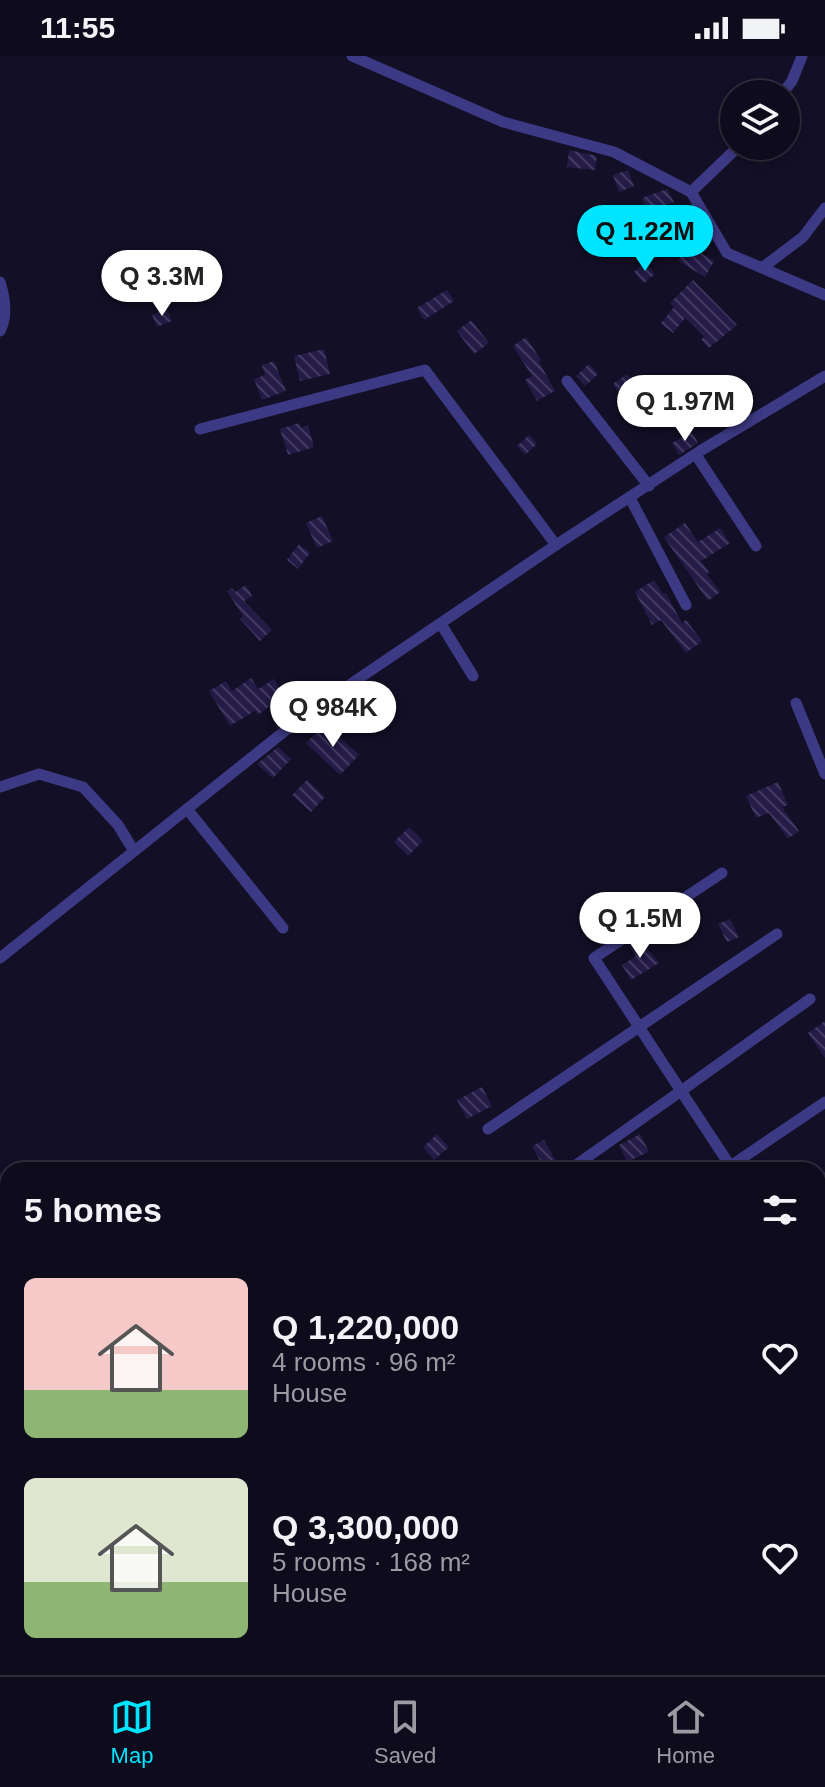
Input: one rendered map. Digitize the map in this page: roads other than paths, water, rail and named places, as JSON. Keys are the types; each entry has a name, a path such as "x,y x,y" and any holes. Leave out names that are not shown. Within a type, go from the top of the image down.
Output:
{"street":[{"path":"352,56 503,122 614,152 691,192 727,253 825,295"},
{"path":"792,80 802,56"},
{"path":"691,192 724,160"},
{"path":"762,268 803,237 825,208"},
{"path":"0,282 5,304 4,324 0,331"},
{"path":"200,429 425,370 556,545"},
{"path":"0,958 305,715 556,545 825,376"},
{"path":"567,381 649,486"},
{"path":"696,455 756,546"},
{"path":"630,498 686,605"},
{"path":"441,624 473,676"},
{"path":"796,703 825,774"},
{"path":"0,787 39,774 83,787 118,825 134,851"},
{"path":"187,809 283,928"},
{"path":"722,873 594,958 726,1162"},
{"path":"488,1129 777,934"},
{"path":"580,1162 810,999"},
{"path":"740,1162 825,1102"}]}
